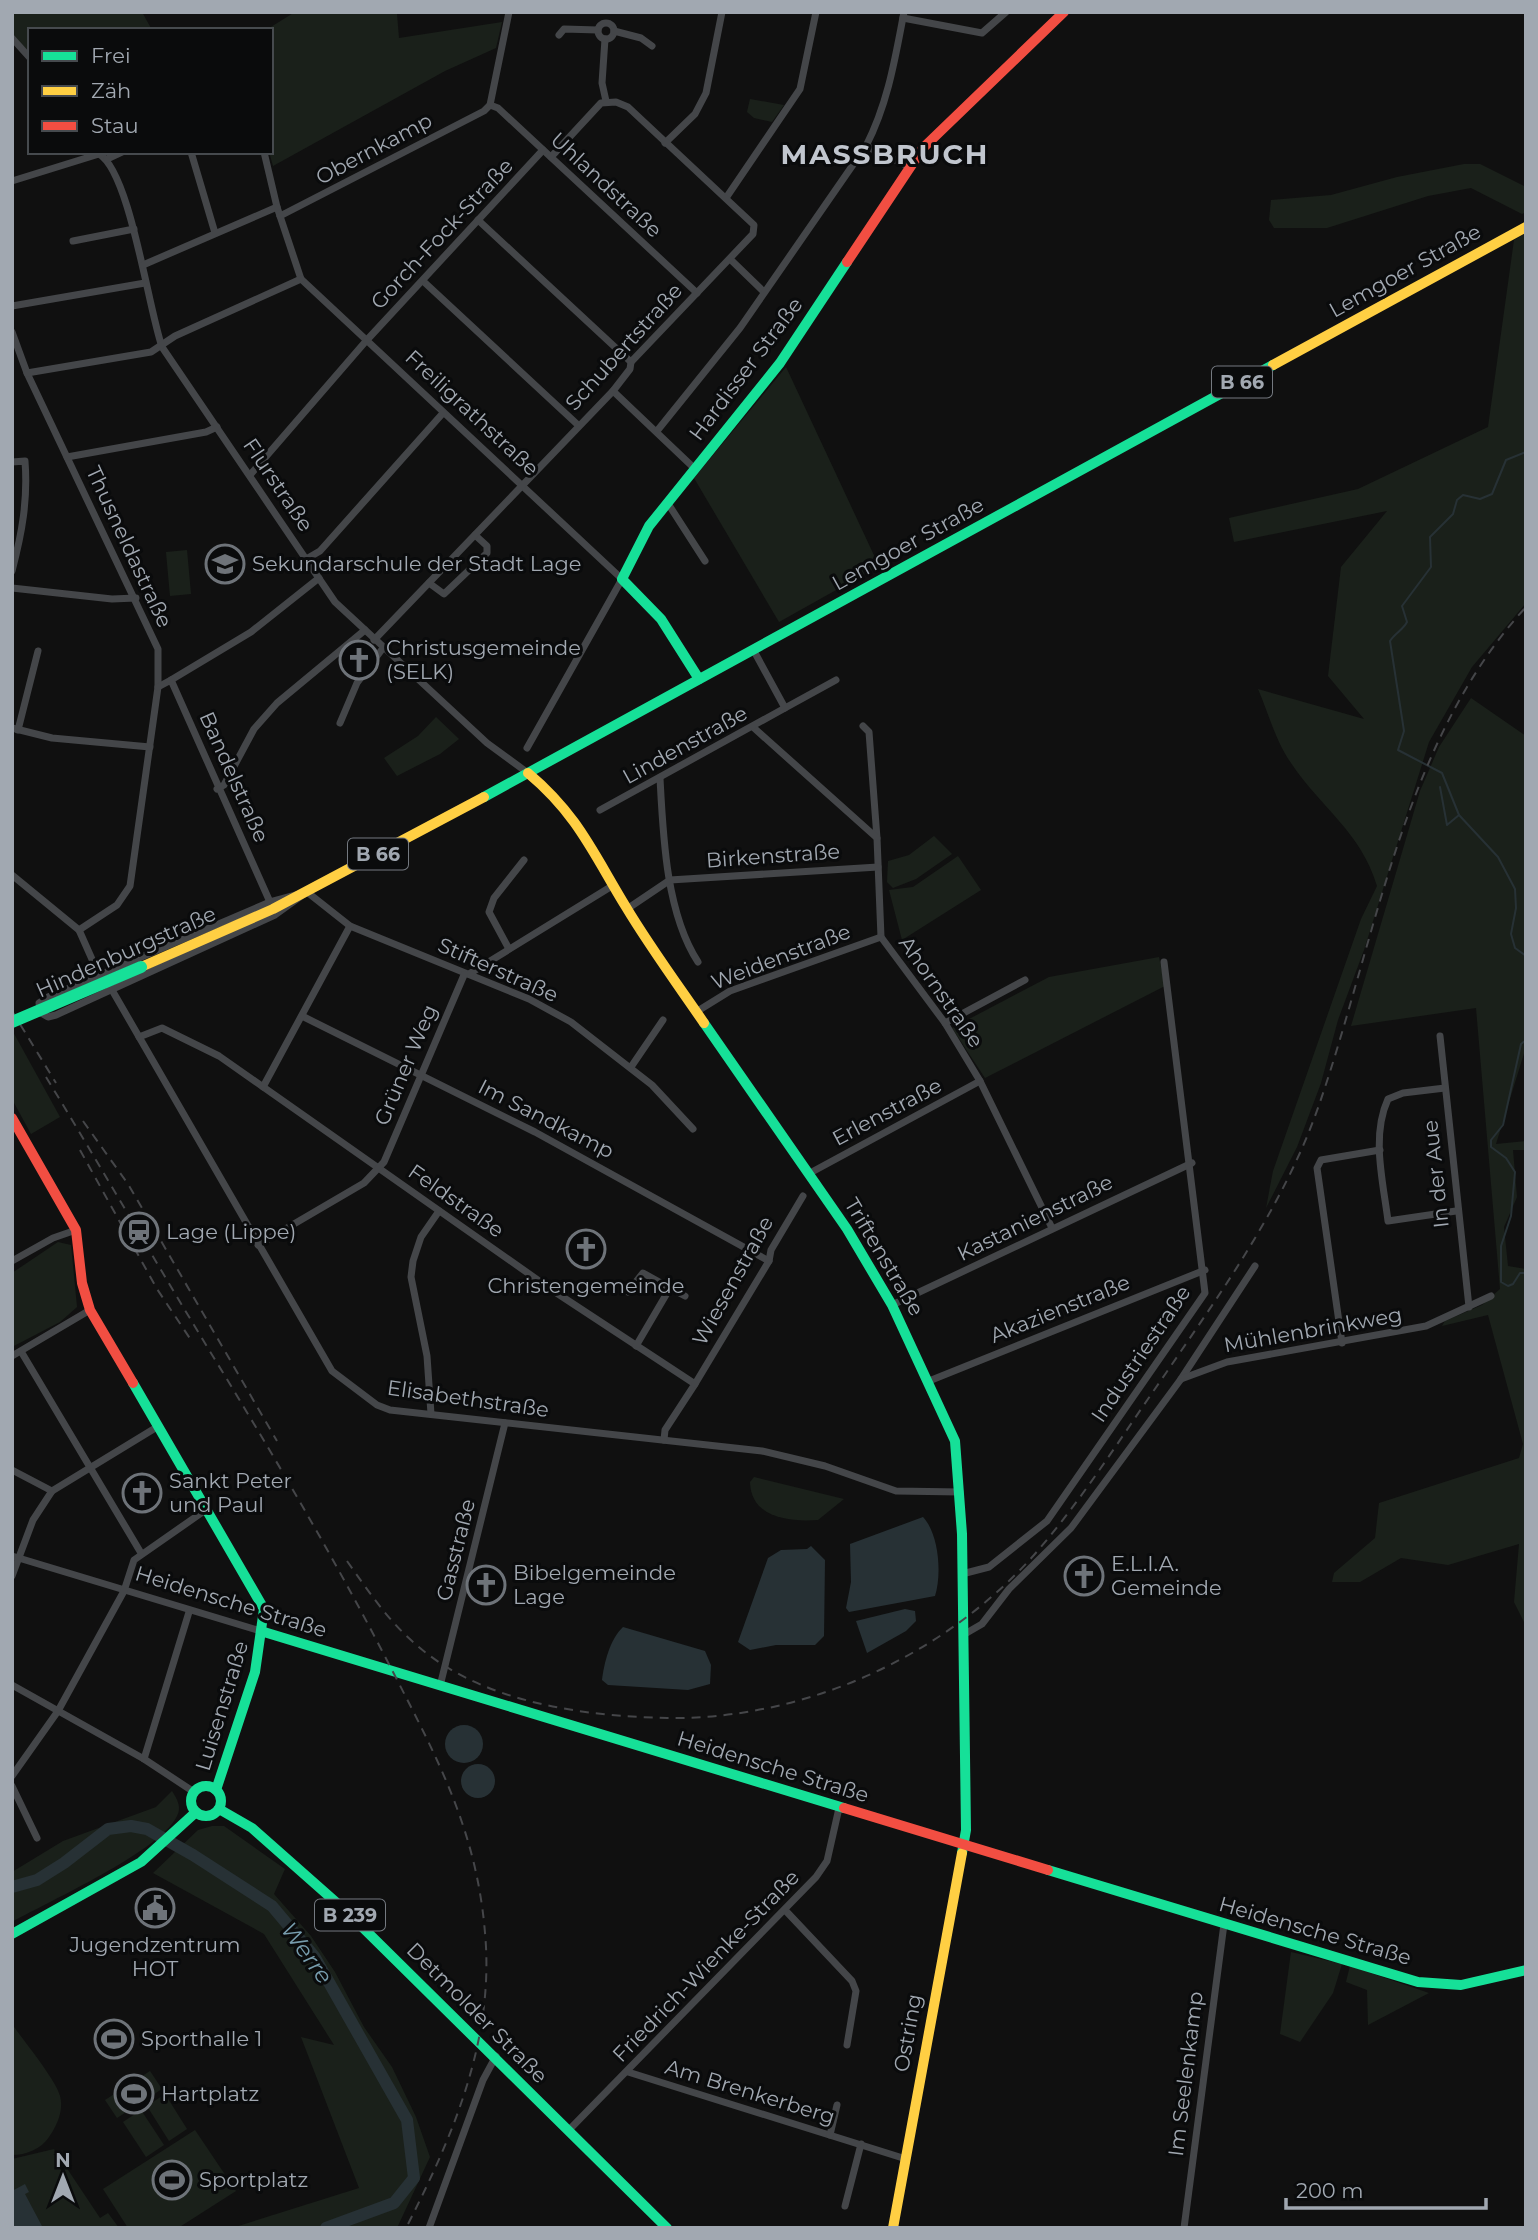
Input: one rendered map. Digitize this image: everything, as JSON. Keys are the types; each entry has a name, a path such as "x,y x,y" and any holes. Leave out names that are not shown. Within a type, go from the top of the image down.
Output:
{"main road":[{"name":"Hardisser Straße","path":"622,579 649,526 780,363 910,167 946,124 1064,12"},
{"name":"Lemgoer Straße","path":"256,917 754,651 1526,227"},
{"name":"Freiligrathstraße","path":"622,579 661,619 699,679"},
{"name":"Triftenstraße","path":"528,773 573,816 627,909 763,1111 810,1173 892,1305 955,1441 960,1492 967,1815 962,1845"},
{"name":"Hindenburgstraße","path":"12,1022 256,917"},
{"path":"12,1118 76,1230 82,1283 90,1310 264,1606 264,1632"},
{"name":"Heidensche Straße","path":"264,1632 839,1808 1435,1985 1477,1982 1526,1970"},
{"name":"Luisenstraße","path":"216,1790 250,1686 264,1632"},
{"path":"204,1787 216,1790 221,1798 219,1809 210,1816 196,1812 192,1805 194,1793 204,1787"},
{"name":"Detmolder Straße","path":"219,1809 252,1828 313,1880 496,2056 667,2228"},
{"path":"12,1934 157,1849 196,1812"},
{"name":"Ostring","path":"893,2228 962,1845"}],"street":[{"path":"487,108 509,12"},
{"path":"665,144 695,114 706,93 722,12"},
{"path":"606,101 628,107 726,198 800,89 816,12"},
{"path":"657,431 764,292 878,126 904,15 982,33 1006,12"},
{"path":"559,35 564,29 598,30 607,23 614,31 641,38 652,46"},
{"path":"598,30 598,34 605,39"},
{"path":"606,101 602,83 605,39 614,31"},
{"path":"12,38 28,56"},
{"path":"551,157 606,101"},
{"name":"Uhlandstraße","path":"487,108 496,106 696,293"},
{"name":"Obernkamp","path":"143,265 215,233 340,187 487,108"},
{"path":"866,146 910,167"},
{"name":"Gorch-Fock-Straße","path":"250,475 366,341 543,150"},
{"path":"12,181 96,154"},
{"path":"100,154 107,159 118,154"},
{"path":"192,154 215,233"},
{"name":"Freiligrathstraße","path":"264,154 278,211 301,279 622,579"},
{"name":"Flurstraße","path":"107,159 134,229 152,318 162,347 318,578 335,602 383,649 487,743 528,773"},
{"name":"Schubertstraße","path":"374,640 612,391 630,369 631,362 753,234 754,225 726,198"},
{"path":"478,220 631,362"},
{"path":"72,241 134,229"},
{"path":"730,259 764,292"},
{"path":"27,373 151,352 162,347 175,335 301,279"},
{"path":"422,281 578,425"},
{"path":"12,306 145,283"},
{"name":"Thusneldastraße","path":"12,332 27,373 158,649 158,687 130,886 117,905 79,930"},
{"path":"612,391 694,467"},
{"path":"307,558 320,551 443,413"},
{"path":"67,457 206,432 217,427"},
{"path":"12,462 25,461 27,490 25,523 12,571"},
{"path":"667,502 705,561"},
{"path":"429,583 444,594 487,553 487,546 475,535"},
{"path":"158,687 251,632 318,578"},
{"name":"Hardisser Straße","path":"527,748 622,579"},
{"path":"12,588 112,600 136,598"},
{"path":"217,789 224,785 254,729 276,703 365,630"},
{"path":"340,723 356,683 383,649"},
{"path":"38,651 14,729 52,738 150,747"},
{"path":"754,651 785,708"},
{"name":"Bandelstraße","path":"171,680 217,789 270,902"},
{"name":"Lindenstraße","path":"600,810 754,728 836,680"},
{"name":"Ahornstraße","path":"863,726 869,732 881,937 945,1023 980,1081 1052,1228"},
{"path":"754,728 877,838"},
{"path":"660,778 665,870 689,947 698,962"},
{"path":"509,949 489,912 494,898 524,860"},
{"name":"Birkenstraße","path":"670,880 878,867"},
{"path":"12,875 79,930 99,975 112,990"},
{"path":"627,909 670,880"},
{"path":"466,974 612,886"},
{"name":"Lemgoer Straße","path":"307,892 275,915 56,1015 48,1017 41,1013 38,1007 43,1000 99,975 270,902 307,892"},
{"name":"Stifterstraße","path":"307,892 349,926 529,999 571,1022 631,1066 693,1129"},
{"path":"263,1087 349,926"},
{"name":"Weidenstraße","path":"696,1012 730,991 881,937"},
{"name":"Industriestraße","path":"962,1574 989,1567 1047,1521 1205,1293 1205,1270 1192,1163 1164,962"},
{"name":"Grüner Weg","path":"379,1168 466,974"},
{"path":"945,1023 1025,980"},
{"name":"Elisabethstraße","path":"112,990 332,1371 377,1405 390,1410 790,1456 895,1491 960,1492"},
{"name":"Im Sandkamp","path":"302,1016 546,1138 769,1261"},
{"path":"631,1066 663,1020"},
{"name":"Feldstraße","path":"139,1037 162,1028 219,1056 636,1346 695,1384"},
{"name":"In der Aue","path":"1440,1036 1456,1211 1469,1307"},
{"name":"Erlenstraße","path":"810,1173 980,1081"},
{"path":"1445,1088 1403,1093 1388,1099 1379,1118 1380,1150 1388,1220 1456,1211"},
{"path":"1342,1343 1317,1168 1321,1160 1380,1150"},
{"name":"Kastanienstraße","path":"892,1305 1192,1163"},
{"path":"258,1245 364,1183 379,1168"},
{"name":"Wiesenstraße","path":"695,1384 769,1261 771,1250 803,1196"},
{"path":"431,1414 427,1356 411,1277 421,1237 439,1210"},
{"path":"12,1261 53,1238 76,1230"},
{"path":"963,1635 982,1624 1009,1589 1070,1528 1181,1379 1255,1266"},
{"name":"Akazienstraße","path":"929,1381 1205,1270"},
{"path":"628,1292 643,1273 685,1296"},
{"path":"636,1346 670,1288"},
{"name":"Mühlenbrinkweg","path":"1181,1379 1227,1362 1426,1326 1491,1296"},
{"path":"12,1356 22,1353 90,1310"},
{"path":"22,1353 141,1553"},
{"path":"664,1440 665,1430 695,1384"},
{"name":"Gasstraße","path":"440,1686 505,1423"},
{"path":"12,1576 16,1557 33,1520 52,1491 157,1427"},
{"path":"12,1470 52,1491"},
{"path":"12,1776 58,1710 124,1591 134,1560 207,1509"},
{"name":"Heidensche Straße","path":"16,1557 189,1612 264,1632"},
{"path":"144,1759 189,1612"},
{"path":"12,1685 144,1759 194,1793"},
{"path":"12,1786 37,1838"},
{"name":"Friedrich-Wienke-Straße","path":"568,2131 785,1910 827,1861 839,1808"},
{"path":"785,1910 852,1981 856,1991 847,2045"},
{"name":"Im Seelenkamp","path":"1184,2228 1224,1924"},
{"path":"429,2228 483,2080 496,2056"},
{"name":"Am Brenkerberg","path":"628,2072 906,2159"},
{"path":"830,2135 837,2105"},
{"path":"845,2206 861,2144"}],"shaded area":[{"path":"12,12 142,12 151,28 28,28 28,51 12,34"},
{"path":"295,12 392,12 397,14 399,38 502,22 496,48 445,71 273,166 270,154 273,154 273,28 269,28"},
{"path":"750,99 784,105 772,122 754,118 747,112"},
{"path":"1464,164 1480,164 1526,187 1526,212 1522,214 1471,188 1428,196 1327,228 1274,228 1269,220 1271,200 1331,195 1397,177"},
{"path":"1526,233 1526,603 1472,667 1429,742 1364,950 1338,1020 1321,1083 1297,1147 1266,1208 1273,1171 1361,919 1377,886 1370,867 1351,835 1286,755 1258,689 1364,719 1328,676 1341,567 1387,511 1234,542 1229,518 1358,489 1488,427 1514,240"},
{"path":"786,367 879,566 779,622 694,478"},
{"path":"187,550 191,594 170,596 166,552"},
{"path":"1471,698 1526,736 1526,1047 1496,1144 1526,1141 1526,1150 1513,1150 1517,1197 1504,1227 1508,1266 1526,1269 1526,1626 1514,1602 1519,1544 1448,1565 1401,1558 1360,1582 1332,1582 1334,1573 1375,1538 1379,1503 1519,1458 1523,1444 1488,1315 1442,1326 1445,1321 1482,1305 1500,1289 1476,1008 1351,1026 1420,791 1439,747"},
{"path":"436,717 459,739 440,754 397,776 384,758 418,736"},
{"path":"934,836 952,854 916,879 893,888 887,882 888,861 909,855"},
{"path":"958,856 981,890 902,940 889,890 913,887"},
{"path":"1159,957 1165,986 985,1078 952,1028 1049,977"},
{"path":"12,1030 60,1117 31,1134 12,1099"},
{"path":"58,1242 71,1245 77,1307 60,1322 12,1347 12,1273"},
{"path":"754,1477 844,1499 818,1520 784,1518 764,1510 757,1503 750,1482"},
{"path":"923,1517 933,1533 938,1555 935,1596 849,1612 846,1608 851,1582 850,1544"},
{"path":"811,1546 825,1560 824,1636 815,1645 776,1645 750,1650 738,1642 768,1558 781,1550 807,1549"},
{"path":"905,1609 915,1611 916,1621 906,1631 867,1653 856,1621"},
{"path":"623,1627 705,1651 711,1665 710,1684 688,1690 608,1685 602,1680 606,1659 611,1645"},
{"path":"464,1725 477,1731 483,1744 477,1757 464,1763 451,1757 445,1744 451,1731"},
{"path":"478,1764 490,1769 495,1781 490,1793 478,1798 466,1793 461,1781 466,1769"},
{"path":"172,1791 178,1803 177,1816 149,1845 127,1860 12,1922 12,1872 63,1841 156,1807"},
{"path":"224,1826 285,1869 274,1894 311,1936 335,1972 364,2027 392,2067 416,2117 430,2157 397,2228 232,2228 359,2188 301,2037 334,2045 264,1934 153,1873 198,1830"},
{"path":"1291,1952 1342,1964 1333,1993 1300,2042 1280,2034"},
{"path":"1350,1966 1429,1993 1368,2025 1367,1990 1346,1982"},
{"path":"12,2024 52,2080 60,2096 61,2107 52,2133 42,2145 23,2154 12,2155"},
{"name":"Hartplatz","path":"150,2071 162,2089 117,2118 105,2100"},
{"name":"Hartplatz","path":"165,2094 187,2129 169,2141 147,2106"},
{"name":"Hartplatz","path":"141,2110 164,2145 146,2157 123,2122"},
{"name":"Sportplatz","path":"195,2130 236,2191 178,2228 128,2228 103,2189"},
{"path":"54,2149 100,2218 108,2213 119,2228 12,2228 12,2159"},
{"path":"25,2184 29,2192 25,2194 43,2228 12,2228 12,2191"}],"waterway":[{"path":"1526,452 1506,460 1492,494 1480,499 1463,495 1457,500 1453,514 1430,537 1431,567 1402,606 1407,622 1390,641 1404,731 1398,750 1442,773 1459,815 1498,857 1515,889 1516,908 1511,934 1515,948 1526,956"},
{"path":"1440,787 1447,825 1459,815"},
{"path":"1526,1040 1521,1044 1503,1125 1491,1140 1491,1147 1506,1158 1515,1172 1511,1216 1501,1246 1501,1282 1508,1286 1513,1284 1520,1273 1526,1273"},
{"name":"Werre","path":"12,1887 37,1880 108,1829 131,1826 147,1829 193,1855 272,1906 314,1956 407,2120 414,2178 394,2203 326,2228"}],"railway":[{"path":"347,1561 394,1623 438,1662 499,1692 532,1702 600,1714 667,1718 718,1716 769,1708 868,1676 914,1652 958,1624 998,1591 1052,1534 1210,1309 1271,1210 1289,1176 1319,1105 1398,843 1422,779 1450,718 1484,660 1526,607"},
{"path":"12,1011 56,1083"},
{"path":"46,1077 284,1474 350,1591 427,1738 467,1837 476,1871 486,1947 482,2021 465,2092 438,2161 406,2228"},
{"path":"83,1121 128,1184 277,1441"},
{"path":"80,1150 157,1289 193,1343"}],"traffic: fast":[{"path":"699,679 661,619 622,579 649,526 780,363 847,262"},
{"path":"484,797 1273,365"},
{"path":"12,1022 141,967"},
{"path":"704,1023 847,1229 892,1305 955,1441 962,1534 966,1830 962,1853"},
{"path":"133,1383 264,1609 255,1672 216,1790"},
{"path":"264,1632 844,1808"},
{"path":"206,1786 217,1790 221,1801 217,1812 206,1816 195,1812 191,1801 195,1790 206,1786"},
{"path":"219,1809 252,1828 347,1912 667,2228"},
{"path":"12,1934 141,1862 196,1812"},
{"path":"1048,1870 1418,1982 1461,1985 1526,1970"}],"traffic: slow":[{"path":"1273,365 1526,227"},
{"path":"528,773 560,804 572,820 645,937 704,1023"},
{"path":"141,967 273,909 484,797"},
{"path":"893,2228 962,1853"}],"traffic: jam":[{"path":"847,262 923,148 1064,12"},
{"path":"12,1118 76,1230 82,1283 90,1310 133,1383"},
{"path":"844,1808 1048,1870"}],"place":[{"name":"Sekundarschule der Stadt Lage","path":"225,564"},
{"name":"Christusgemeinde (SELK)","path":"359,660"},
{"name":"Lage (Lippe)","path":"139,1232"},
{"name":"Christengemeinde","path":"586,1249"},
{"name":"Sankt Peter und Paul","path":"142,1493"},
{"name":"E.L.I.A. Gemeinde","path":"1084,1576"},
{"name":"Bibelgemeinde Lage","path":"486,1585"},
{"name":"Jugendzentrum HOT","path":"155,1908"},
{"name":"Sporthalle 1","path":"114,2039"},
{"name":"Hartplatz","path":"134,2094"},
{"name":"Sportplatz","path":"172,2180"}],"district":[{"name":"MASSBRUCH","path":"885,154"}]}
